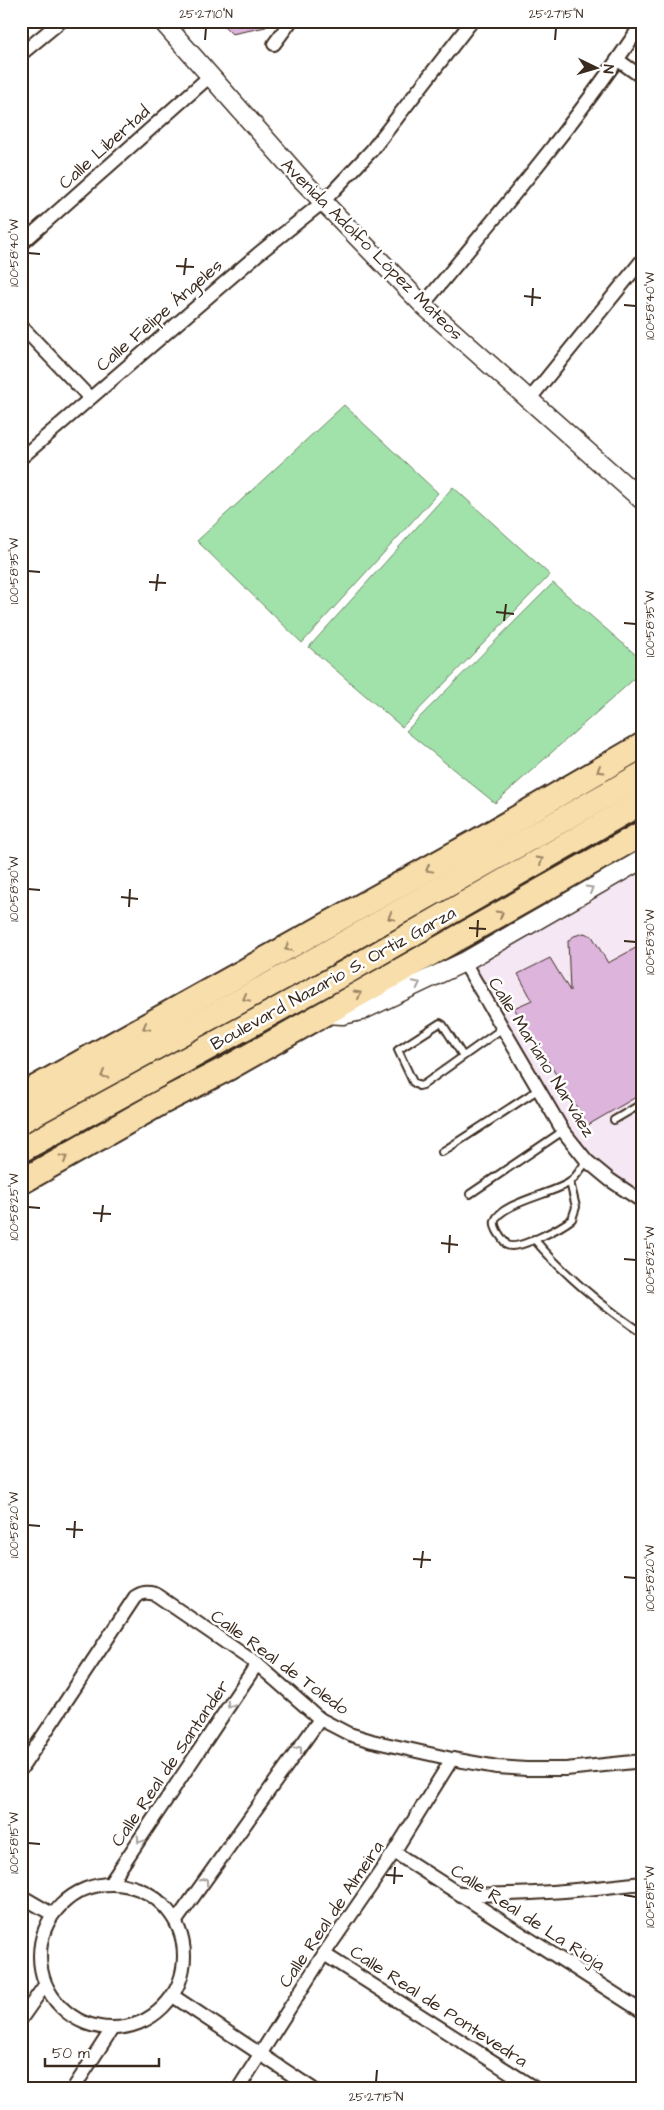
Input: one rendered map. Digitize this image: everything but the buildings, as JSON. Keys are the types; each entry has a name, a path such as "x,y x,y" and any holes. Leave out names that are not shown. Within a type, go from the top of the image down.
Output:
{"highway":[{"path":"21,1096 476,842 643,746"},
{"name":"Boulevard Nazario S. Ortiz Garza","path":"21,1121 304,966 643,774"},
{"name":"Boulevard Nazario S. Ortiz Garza","path":"21,1150 348,971 643,801"},
{"path":"21,1182 160,1103 228,1068 643,833"},
{"path":"448,884 476,842"},
{"path":"160,1103 183,1085 307,1007 348,971"}],"street":[{"path":"21,54 61,21"},
{"path":"274,44 291,21"},
{"name":"Calle Felipe Ángeles","path":"21,458 258,254 323,202 372,150 472,21"},
{"path":"423,305 520,187 618,60 643,22"},
{"name":"Avenida Adolfo López Mateos","path":"166,23 210,76 323,202 423,305 637,495"},
{"path":"618,60 643,78"},
{"name":"Calle Libertad","path":"21,244 210,76"},
{"path":"529,400 643,259"},
{"path":"21,326 90,398"},
{"path":"637,495 643,476"},
{"path":"322,1014 344,1015 361,1011 464,962 643,859"},
{"name":"Calle Mariano Narváez","path":"464,962 563,1131 587,1161 610,1180 643,1202"},
{"name":"Calle Real de Toledo","path":"25,1753 135,1597 141,1593 155,1594 257,1664 320,1718 349,1734 452,1759 497,1767 566,1769 643,1761"},
{"name":"Calle Real de Santander","path":"111,1882 257,1664"},
{"path":"176,1920 320,1718"},
{"path":"21,1769 25,1753"},
{"name":"Calle Real de Almeira","path":"238,2089 324,1954 394,1852 452,1759"},
{"name":"Calle Real de La Rioja","path":"394,1852 643,2012"},
{"path":"111,1882 137,1887 160,1900 176,1920 184,1946 183,1972 173,1996 157,2014 136,2025 112,2029 84,2024 61,2008 45,1985 40,1961 42,1937 52,1914 68,1897 89,1886 111,1882"},
{"path":"459,1894 562,1893 643,1883"},
{"path":"21,1896 52,1914"},
{"name":"Calle Real de Pontevedra","path":"324,1954 536,2089"},
{"path":"21,2019 45,1985"},
{"path":"173,1996 313,2089"},
{"path":"73,2089 112,2029"}],"lane":[{"path":"463,1056 444,1025 440,1023 398,1050 413,1082 419,1086 463,1056 503,1028"},
{"path":"442,1152 538,1089"},
{"path":"614,1120 643,1103"},
{"path":"470,1194 563,1131"},
{"path":"570,1182 576,1207 572,1219 534,1239 510,1247 495,1227 499,1214 517,1204 570,1182 587,1161"},
{"path":"534,1239 556,1265 580,1288 643,1334"}],"shaded area":[{"path":"643,864 643,1200 581,1156 465,965"}],"green space":[{"path":"344,405 438,493 302,643 197,541"},
{"path":"453,487 550,575 402,727 309,647"},
{"path":"553,583 643,661 643,671 495,803 406,731"}]}
